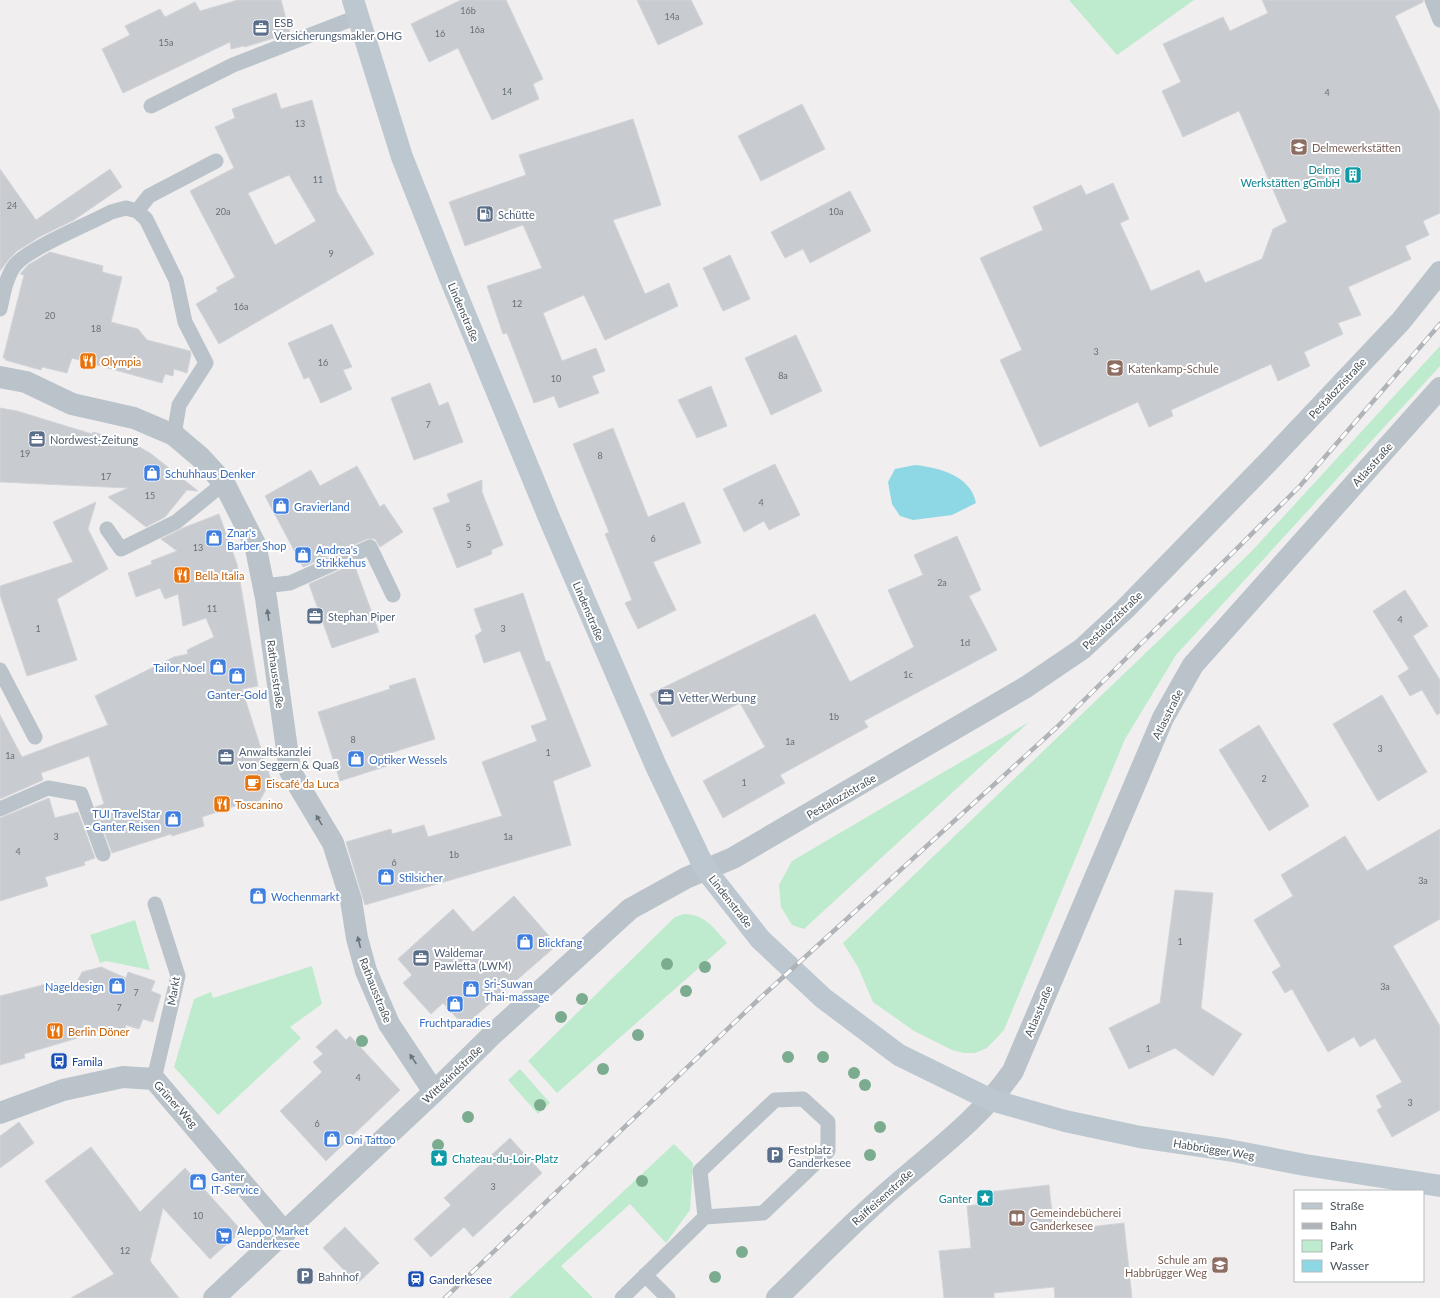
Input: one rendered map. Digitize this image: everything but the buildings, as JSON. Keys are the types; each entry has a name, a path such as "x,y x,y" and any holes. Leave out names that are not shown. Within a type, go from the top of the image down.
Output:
{"street":[{"name":"Lindenstraße","path":"355,8 402,157 450,278 550,520 647,745 670,798 705,869 760,938 823,998 898,1055 991,1100"},
{"name":"Pestalozzistraße","path":"705,869 733,858 1020,691 1082,649 1124,609 1268,462 1401,321 1440,272"},
{"name":"Rathausstraße","path":"0,377 26,382 72,404 134,418 174,436 200,457 224,483 255,544 264,586 290,771 332,843 351,900 366,971 389,1024 434,1092"},
{"name":"Atlasstraße","path":"991,1100 1013,1071 1163,718 1193,665 1440,388"},
{"name":"Wittekindstraße","path":"214,1298 285,1233 492,1035 630,909 705,869"},
{"name":"Grüner Weg","path":"0,1113 63,1090 123,1077 154,1079 285,1233"},
{"name":"Habbrügger Weg","path":"991,1100 1065,1122 1140,1137 1228,1150 1305,1165 1440,1186"},
{"name":"Raiffeisenstraße","path":"776,1298 857,1219 974,1118 991,1100"}],"lane":[{"path":"1432,0 1440,20"},
{"path":"151,106 355,8"},
{"path":"137,211 149,196 216,161"},
{"path":"0,309 5,287 14,266 27,254 112,212 126,208 137,211 146,219 170,266 176,280 185,322 206,363 179,405 174,436"},
{"path":"107,529 121,549 176,522 224,483"},
{"path":"264,586 290,582 370,547 393,595"},
{"path":"0,670 35,737"},
{"path":"0,809 48,788 81,794 103,854"},
{"name":"Markt","path":"154,1079 178,976 155,904"},
{"path":"622,1298 705,1216 763,1213 828,1151 828,1122 803,1099 775,1100 700,1171 705,1216"},
{"path":"645,1275 668,1298"}],"green space":[{"path":"1069,0 1194,0 1117,55"},
{"path":"1440,346 1440,366 1176,655 1125,739 1004,1030 987,1048 975,1053 964,1053 952,1050 914,1031 873,1002 858,967 843,943 1251,552"},
{"path":"1029,722 804,929 792,925 781,907 779,885 792,861"},
{"path":"684,914 704,919 727,943 557,1093 528,1061 675,917"},
{"path":"135,920 150,970 106,961 100,963 90,935"},
{"path":"312,966 322,1004 290,1027 301,1038 218,1115 174,1067 194,999 211,992 213,998"},
{"path":"520,1069 550,1103 538,1114 508,1080"},
{"path":"674,1144 693,1163 690,1210 666,1243 630,1204 561,1266 593,1298 509,1298"}],"water":[{"path":"915,465 944,471 961,479 973,493 976,503 952,515 913,520 900,516 892,504 888,482 895,469"}],"railway":[{"path":"445,1298 758,1000 1056,728 1299,487 1440,324"}],"place":[{"name":"ESB Versicherungsmakler OHG","path":"261,28"},
{"name":"Delmewerkstätten","path":"1299,147"},
{"name":"Delme Werkstätten gGmbH","path":"1353,175"},
{"name":"Schütte","path":"485,214"},
{"name":"Olympia","path":"88,361"},
{"name":"Katenkamp-Schule","path":"1115,368"},
{"name":"Nordwest-Zeitung","path":"37,439"},
{"name":"Schuhhaus Denker","path":"152,473"},
{"name":"Gravierland","path":"281,506"},
{"name":"Znar's Barber Shop","path":"214,538"},
{"name":"Andrea's Strikkehus","path":"303,555"},
{"name":"Bella Italia","path":"182,575"},
{"name":"Stephan Piper","path":"315,616"},
{"name":"Tailor Noel","path":"218,667"},
{"name":"Ganter-Gold","path":"237,676"},
{"name":"Vetter Werbung","path":"666,697"},
{"name":"Anwaltskanzlei von Seggern & Quaß","path":"226,757"},
{"name":"Optiker Wessels","path":"356,759"},
{"name":"Eiscafé da Luca","path":"253,783"},
{"name":"Toscanino","path":"222,804"},
{"name":"TUI TravelStar - Ganter Reisen","path":"173,819"},
{"name":"Stilsicher","path":"386,877"},
{"name":"Wochenmarkt","path":"258,896"},
{"name":"Blickfang","path":"525,942"},
{"name":"Waldemar Pawletta (LWM)","path":"421,958"},
{"name":"Nageldesign","path":"117,986"},
{"name":"Sri-Suwan Thai-massage","path":"471,989"},
{"name":"Fruchtparadies","path":"455,1004"},
{"name":"Berlin Döner","path":"55,1031"},
{"name":"Famila","path":"59,1061"},
{"name":"Oni Tattoo","path":"332,1139"},
{"name":"Festplatz Ganderkesee","path":"775,1155"},
{"name":"Chateau-du-Loir-Platz","path":"439,1158"},
{"name":"Ganter IT-Service","path":"198,1182"},
{"name":"Ganter","path":"985,1198"},
{"name":"Gemeindebücherei Ganderkesee","path":"1017,1218"},
{"name":"Aleppo Market Ganderkesee","path":"224,1236"},
{"name":"Schule am Habbrügger Weg","path":"1220,1265"},
{"name":"Bahnhof","path":"305,1276"},
{"name":"Ganderkesee","path":"416,1279"}]}
